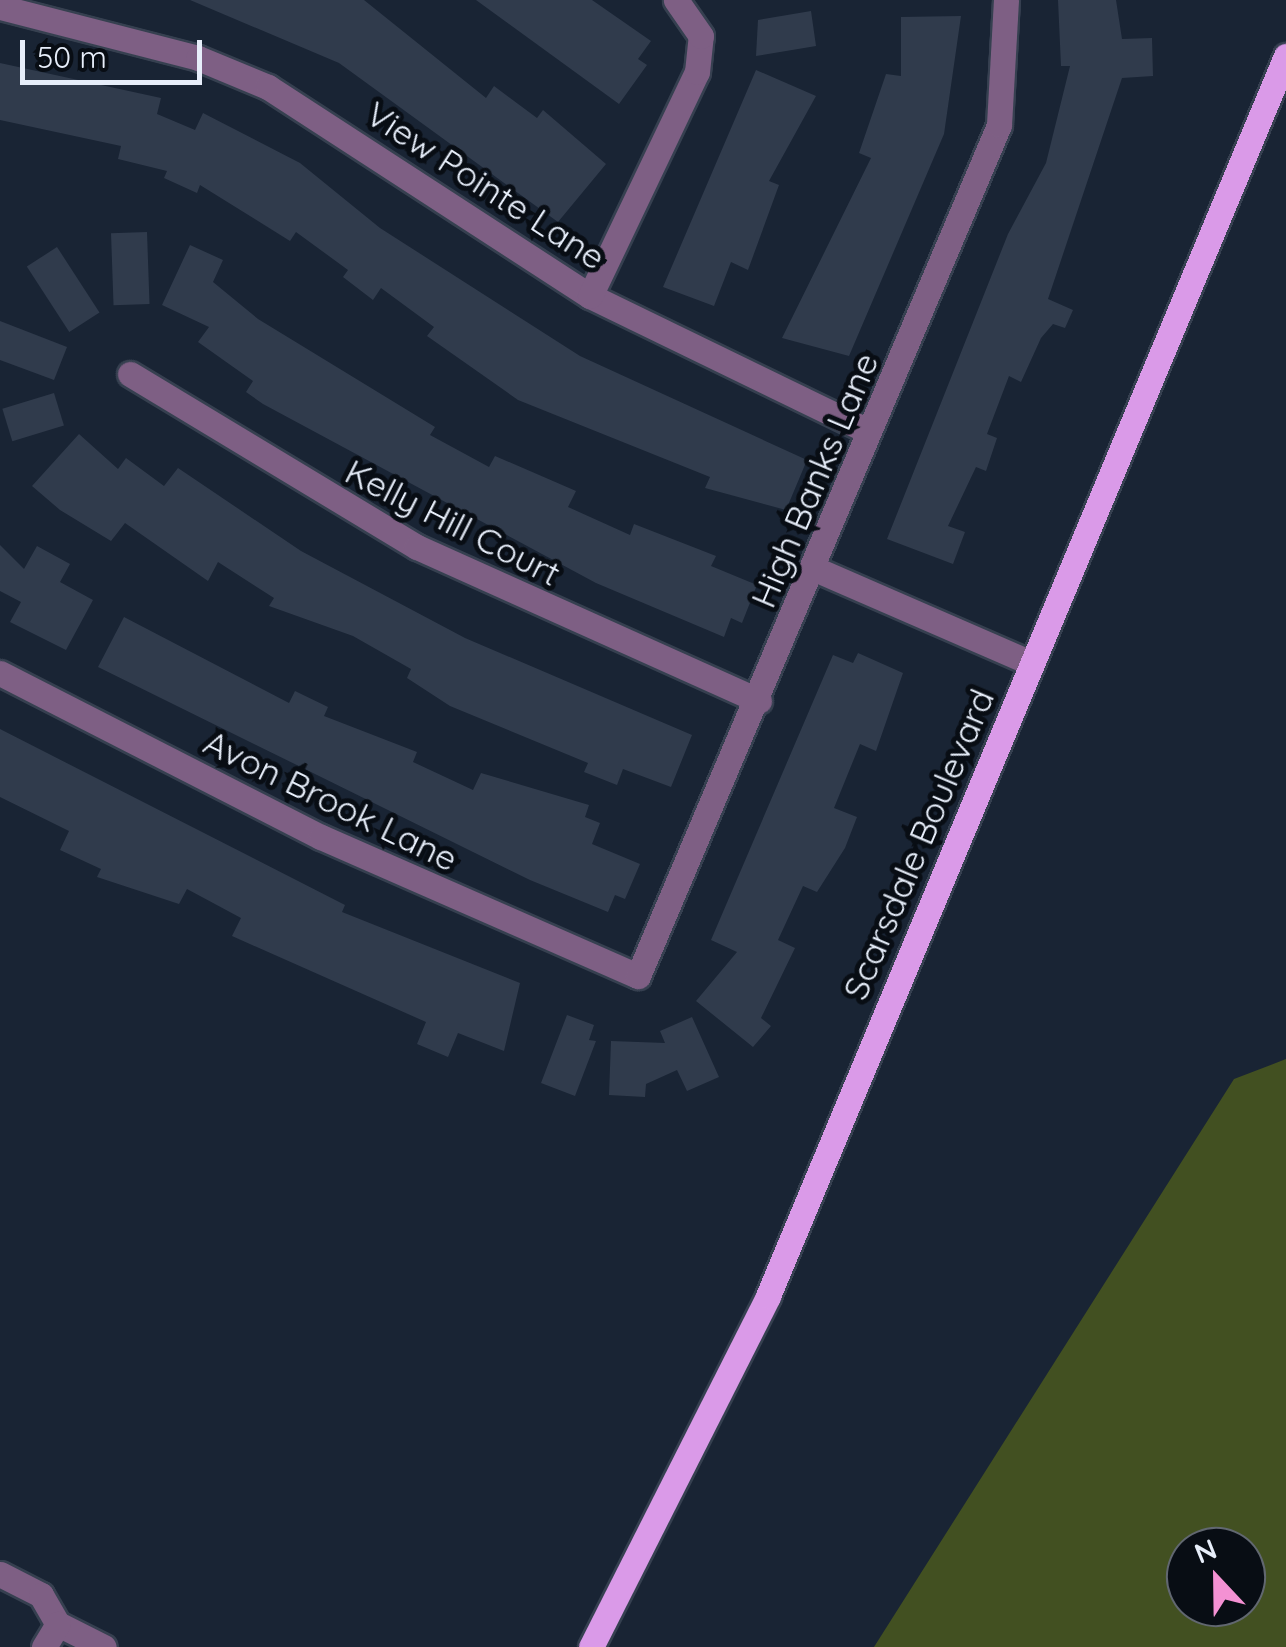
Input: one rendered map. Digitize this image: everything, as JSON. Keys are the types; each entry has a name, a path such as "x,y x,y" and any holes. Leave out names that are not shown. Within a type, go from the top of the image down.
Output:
{"main road":[{"name":"Scarsdale Boulevard","path":"592,1647 768,1296 1286,56"}],"street":[{"path":"590,296 698,72 701,36 676,0"},
{"name":"High Banks Lane","path":"638,976 815,569 868,431 999,125 1006,0"},
{"name":"View Pointe Lane","path":"0,8 198,58 268,87 590,296 868,431"},
{"name":"Kelly Hill Court","path":"130,374 417,548 759,701"},
{"path":"815,569 1031,663"},
{"name":"Avon Brook Lane","path":"0,673 338,845 638,976"},
{"path":"0,1574 41,1595 58,1624 104,1647"},
{"path":"44,1647 58,1624"}],"green space":[{"path":"1286,1059 1286,1647 874,1647 1234,1079"}],"building":[{"path":"190,0 364,0 486,98 494,86 537,118 543,110 606,164 558,222 339,63"},
{"path":"476,0 592,0 651,41 638,59 647,65 619,104"},
{"path":"1058,0 1116,0 1122,39 1152,38 1153,76 1122,78 1048,299 1073,310 1065,328 1053,324 1041,338 1021,382 1009,376 987,434 997,438 986,471 976,467 948,526 965,532 953,564 887,539 1008,234 1046,163 1070,66 1061,66"},
{"path":"811,11 816,46 756,56 758,20"},
{"path":"961,16 944,134 849,356 782,338 871,158 859,153 886,74 901,76 901,17"},
{"path":"0,63 161,98 157,114 195,130 203,113 300,163 380,228 580,356 807,460 786,510 705,488 710,477 518,400 427,336 434,327 381,288 373,300 343,277 348,270 296,232 290,241 200,185 197,193 164,178 167,171 118,159 121,146 0,120"},
{"path":"756,70 816,96 769,181 779,185 748,270 731,262 714,306 663,287"},
{"path":"147,232 150,304 114,305 111,233"},
{"path":"190,245 223,260 213,282 258,319 435,427 430,435 489,467 495,456 576,491 568,507 630,535 634,524 716,556 711,566 757,585 742,623 731,618 724,637 596,583 263,404 246,392 253,381 198,342 209,327 162,305"},
{"path":"57,247 99,312 69,332 27,267"},
{"path":"0,321 67,347 54,380 0,360"},
{"path":"54,393 64,426 12,441 2,409"},
{"path":"79,434 118,469 126,458 164,486 178,468 301,551 465,638 692,735 671,787 623,769 617,785 584,772 588,763 450,706 407,678 411,669 353,636 269,606 274,598 218,562 208,581 125,523 111,541 60,510 32,486"},
{"path":"0,545 24,569 37,546 70,564 60,582 93,600 66,650 10,622 21,602 0,591"},
{"path":"124,617 289,703 295,691 328,707 324,716 417,752 413,762 473,790 481,773 589,805 585,817 600,823 592,844 640,864 625,899 615,895 608,912 530,880 98,667"},
{"path":"858,653 903,673 876,751 860,744 834,808 857,817 845,848 817,892 803,886 778,940 795,948 761,1018 771,1026 753,1047 696,1001 737,952 711,940 833,655 853,663"},
{"path":"0,729 345,905 342,912 520,983 504,1051 458,1033 448,1057 417,1044 426,1022 232,936 241,918 187,889 179,904 97,877 101,869 60,850 69,831 0,797"},
{"path":"567,1015 594,1025 589,1040 596,1041 575,1096 541,1083"},
{"path":"692,1017 719,1077 687,1091 677,1070 646,1084 645,1097 609,1095 611,1041 665,1043 660,1031"}]}
